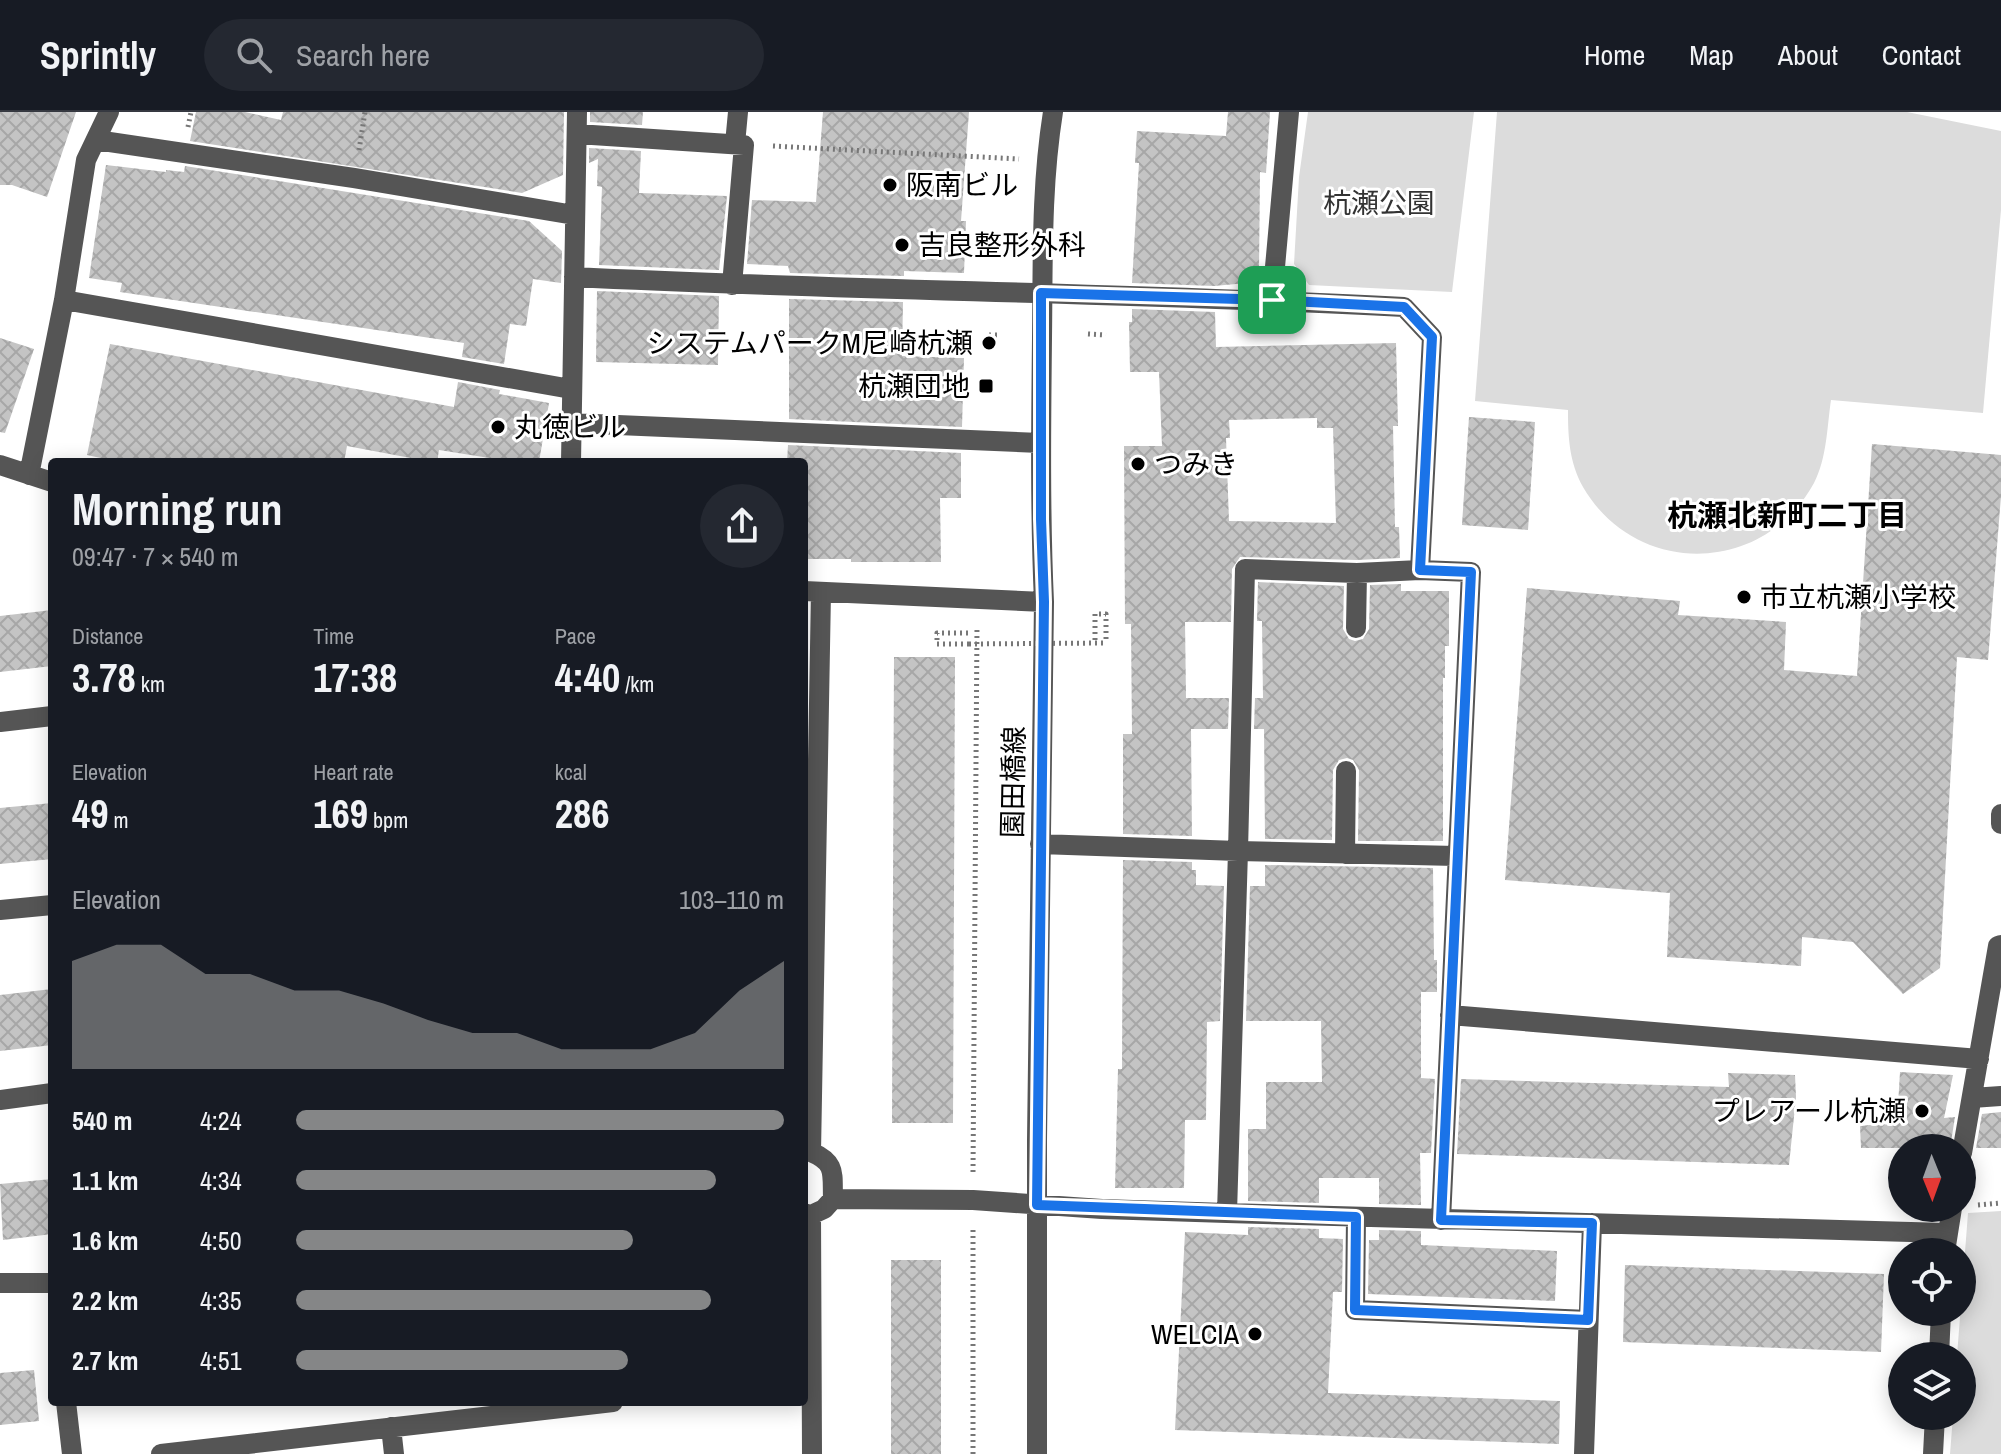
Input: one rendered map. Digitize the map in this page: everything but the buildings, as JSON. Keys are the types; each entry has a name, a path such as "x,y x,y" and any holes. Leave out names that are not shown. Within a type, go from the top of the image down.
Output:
{"street":[{"path":"29,475 64,300 86,160 109,112"},
{"path":"571,458 577,112"},
{"path":"732,285 740,144 738,112"},
{"name":"園田橋線","path":"1037,1454 1044,602 1040,443 1041,293 1046,160 1053,112"},
{"path":"1272,300 1289,112"},
{"path":"577,134 740,144"},
{"path":"96,140 354,178 574,215"},
{"path":"574,277 1404,307 1432,337 1420,570"},
{"path":"64,300 571,389"},
{"path":"571,423 1040,443"},
{"path":"0,465 48,481"},
{"path":"1227,1213 1245,569 1357,573 1420,570 1471,572 1441,1220"},
{"path":"1356,628 1357,573"},
{"path":"808,1214 824,1209 833,1199 832,1170 826,1159 808,1153 813,591 1044,602"},
{"path":"0,722 48,716"},
{"path":"1345,854 1346,771"},
{"path":"2001,814 2001,824"},
{"path":"1040,844 1456,856"},
{"path":"0,910 48,905"},
{"path":"1965,1134 1998,946 2001,945"},
{"path":"1450,1015 1979,1059"},
{"path":"0,1100 48,1094"},
{"path":"1972,1098 2001,1096"},
{"path":"833,1199 973,1200 1227,1213 1592,1223 1888,1239"},
{"path":"1356,1217 1355,1310 1588,1320"},
{"path":"1584,1454 1592,1223"},
{"path":"0,1283 48,1283"},
{"path":"808,1380 812,1454"},
{"path":"66,1406 72,1454"},
{"path":"161,1454 577,1406"},
{"path":"391,1427 394,1454"},
{"path":"1933,1454 1934,1430"}],"path":[{"path":"740,144 1046,160"},
{"path":"1088,334 1106,335"},
{"path":"971,633 937,633 937,644 1106,643 1106,614 1095,614 1095,640"},
{"path":"973,1454 977,625"}],"green space":[{"name":"杭瀬公園","path":"1308,112 1474,112 1452,292 1309,285 1294,264 1299,177"},
{"path":"1497,112 1907,112 2001,131 2001,210 1983,413 1831,400 1824,453 1814,483 1792,513 1764,535 1733,549 1700,554 1666,550 1634,538 1606,517 1578,478 1569,439 1568,410 1475,401"},
{"path":"2001,1211 2001,1454 1950,1454 1952,1430 1976,1430 1976,1342 1958,1342 1959,1326 1976,1326 1976,1238 1966,1238 1967,1222 1976,1222 1976,1213"}],"place":[{"name":"阪南ビル","path":"890,185"},
{"name":"吉良整形外科","path":"902,245"},
{"name":"システムパークM尼崎杭瀬","path":"989,343"},
{"name":"杭瀬団地","path":"986,386"},
{"name":"丸徳ビル","path":"498,427"},
{"name":"つみき","path":"1138,464"},
{"name":"市立杭瀬小学校","path":"1744,597"},
{"name":"プレアール杭瀬","path":"1922,1111"},
{"name":"WELCIA","path":"1255,1334"}],"district":[{"name":"杭瀬北新町二丁目","path":"1787,515"}],"route":[{"path":"1041,293 1272,300 1404,307 1432,337 1420,570 1471,572 1441,1220 1592,1223 1588,1320 1355,1310 1356,1217 1037,1205 1044,602 1040,443 1041,293"}]}
